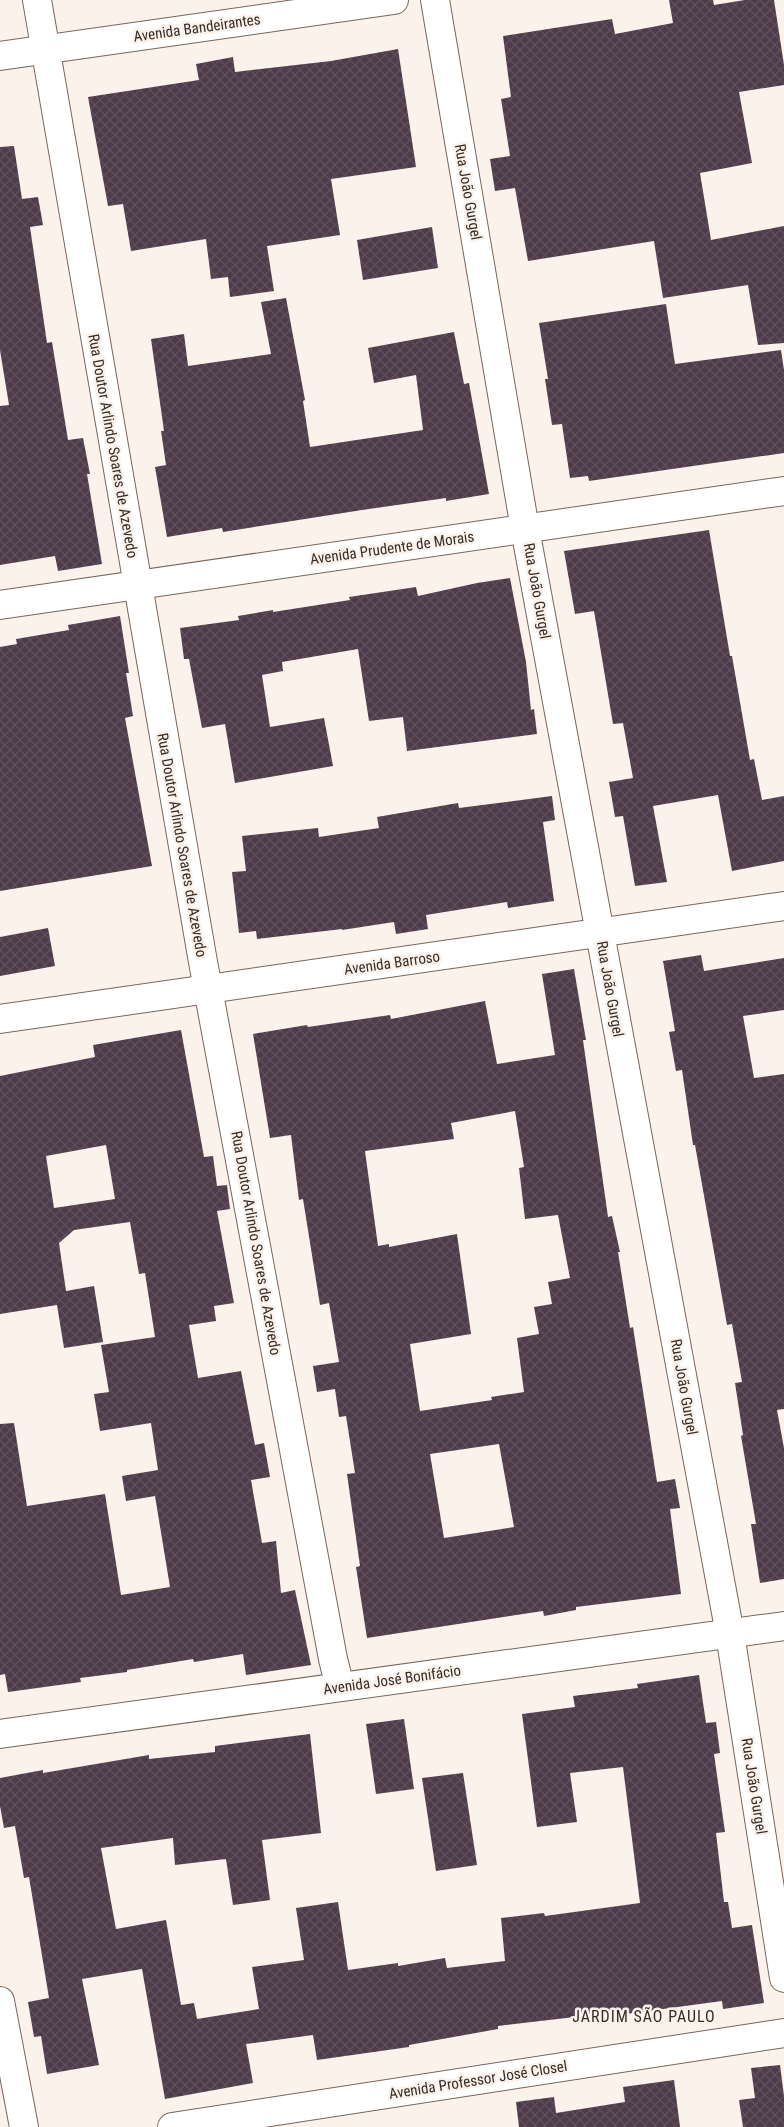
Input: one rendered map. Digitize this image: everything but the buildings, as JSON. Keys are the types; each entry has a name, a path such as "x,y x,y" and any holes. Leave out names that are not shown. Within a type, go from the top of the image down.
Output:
{"street":[{"name":"Rua Doutor Arlindo Soares de Azevedo","path":"37,0 137,586 209,989 331,1649 340,1687"},
{"name":"Avenida Bandeirantes","path":"0,56 394,0"},
{"name":"Rua João Gurgel","path":"435,0 525,529 730,1634 784,1978"},
{"name":"Avenida Prudente de Morais","path":"0,605 784,491"},
{"name":"Avenida Barroso","path":"0,1019 784,906"},
{"name":"Avenida José Bonifácio","path":"0,1734 784,1626"},
{"path":"0,2001 24,2127"},
{"name":"Avenida Professor José Closel","path":"172,2127 784,2033"}],"district":[{"name":"JARDIM SÃO PAULO","path":"644,2016"}]}
